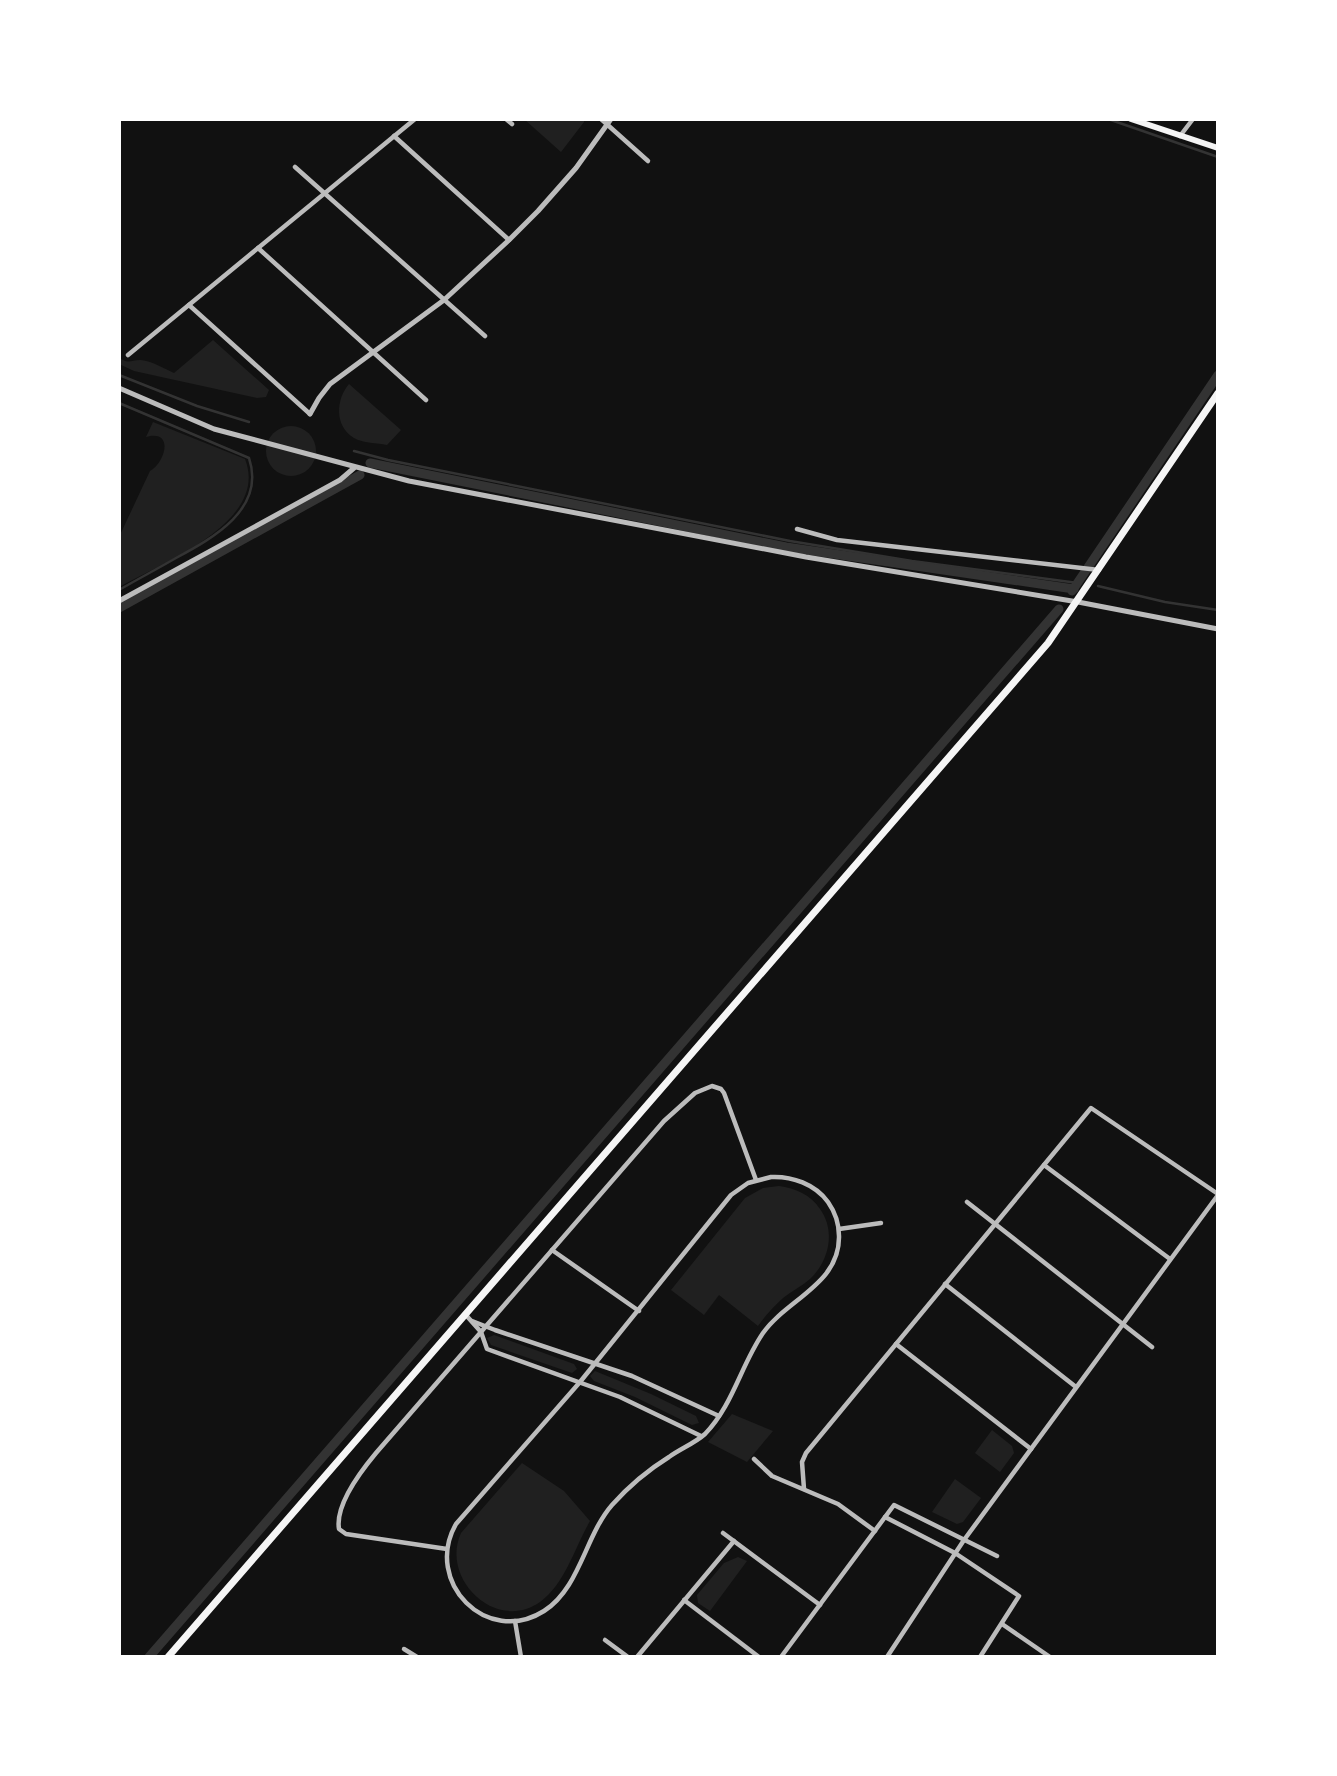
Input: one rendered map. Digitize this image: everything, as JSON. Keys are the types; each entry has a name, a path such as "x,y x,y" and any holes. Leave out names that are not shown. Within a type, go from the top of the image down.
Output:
{"main road":[{"path":"1131,119 1218,148"},
{"path":"168,1657 1041,652 1100,570 1218,393"}],"street":[{"path":"128,355 415,119"},
{"path":"506,119 512,124"},
{"path":"601,119 610,122 648,161"},
{"path":"1180,136 1193,119"},
{"path":"188,305 310,414 318,398 330,384 444,300 509,240 568,176 610,122"},
{"path":"394,136 509,240"},
{"path":"295,167 485,336"},
{"path":"258,248 426,400"},
{"path":"119,388 214,429 354,468 668,532 971,586 1078,602 1218,629"},
{"path":"119,601 340,480 354,468"},
{"path":"797,529 836,541 1100,570"},
{"path":"447,1549 346,1534 339,1529 339,1519 356,1480 366,1466 664,1121 687,1100 705,1088 717,1087 724,1093 756,1180"},
{"path":"804,1489 803,1456 1091,1108 1218,1194 964,1540 887,1657"},
{"path":"1044,1165 1170,1259"},
{"path":"779,1177 807,1185 827,1201 839,1228 838,1254 829,1271 771,1322 758,1341 719,1416 702,1437 632,1484 604,1515 564,1591 547,1609 537,1615 515,1620 494,1619 477,1611 461,1597 449,1575 447,1549 452,1533 462,1517 580,1382 740,1186 756,1180 779,1177"},
{"path":"967,1202 1152,1347"},
{"path":"839,1228 881,1223"},
{"path":"552,1250 639,1311"},
{"path":"945,1284 1076,1387"},
{"path":"465,1314 481,1332 487,1349 636,1404 702,1437"},
{"path":"472,1321 632,1376 719,1416"},
{"path":"896,1344 1031,1449"},
{"path":"754,1459 772,1476 838,1504 875,1531"},
{"path":"781,1657 894,1505 997,1556"},
{"path":"885,1517 955,1553 1019,1596 980,1657"},
{"path":"723,1533 820,1605"},
{"path":"637,1657 734,1541"},
{"path":"684,1600 759,1657"},
{"path":"515,1620 521,1657"},
{"path":"1002,1623 1051,1657"},
{"path":"605,1640 628,1657"},
{"path":"404,1649 417,1657"}],"shaded area":[{"path":"524,119 584,119 584,122 561,152"},
{"path":"213,340 269,390 266,397 257,398 134,371 119,364 119,357 127,361 144,360 174,373"},
{"path":"349,384 401,430 387,445 358,440 343,427 339,412 341,397"},
{"path":"153,422 245,459 249,482 242,502 227,521 208,538 119,587 119,537 150,471 156,467 163,454 164,442 161,438 146,437"},
{"path":"291,426 309,433 316,451 309,469 291,476 273,469 266,451 273,433"},
{"path":"779,1186 797,1190 807,1196 816,1204 828,1227 826,1255 810,1279 783,1298 758,1326 719,1295 704,1315 671,1290 745,1198 763,1188"},
{"path":"494,1335 574,1364 577,1369 572,1373 491,1345 487,1338"},
{"path":"595,1371 696,1416 699,1423 692,1425 635,1397 594,1381 590,1376"},
{"path":"732,1414 773,1431 747,1462 708,1442"},
{"path":"992,1430 1012,1446 1014,1453 1000,1472 975,1453"},
{"path":"522,1463 564,1491 590,1521 563,1575 549,1594 523,1610 506,1611 490,1606 476,1596 465,1583 458,1568 457,1550 461,1533"},
{"path":"955,1479 981,1498 963,1522 957,1524 932,1512"},
{"path":"738,1557 747,1561 710,1611 698,1603 697,1595 724,1563"}],"waterway":[{"path":"1108,119 1218,157"},
{"path":"119,375 197,406 249,422"},
{"path":"1072,591 1218,375"},
{"path":"119,403 249,458 252,476 250,492 233,520 205,541 119,590"},
{"path":"354,451 790,541 912,561 1078,583"},
{"path":"370,463 786,547 1074,589"},
{"path":"119,608 360,475"},
{"path":"1098,586 1165,602 1218,610"},
{"path":"149,1657 1059,609"}]}
